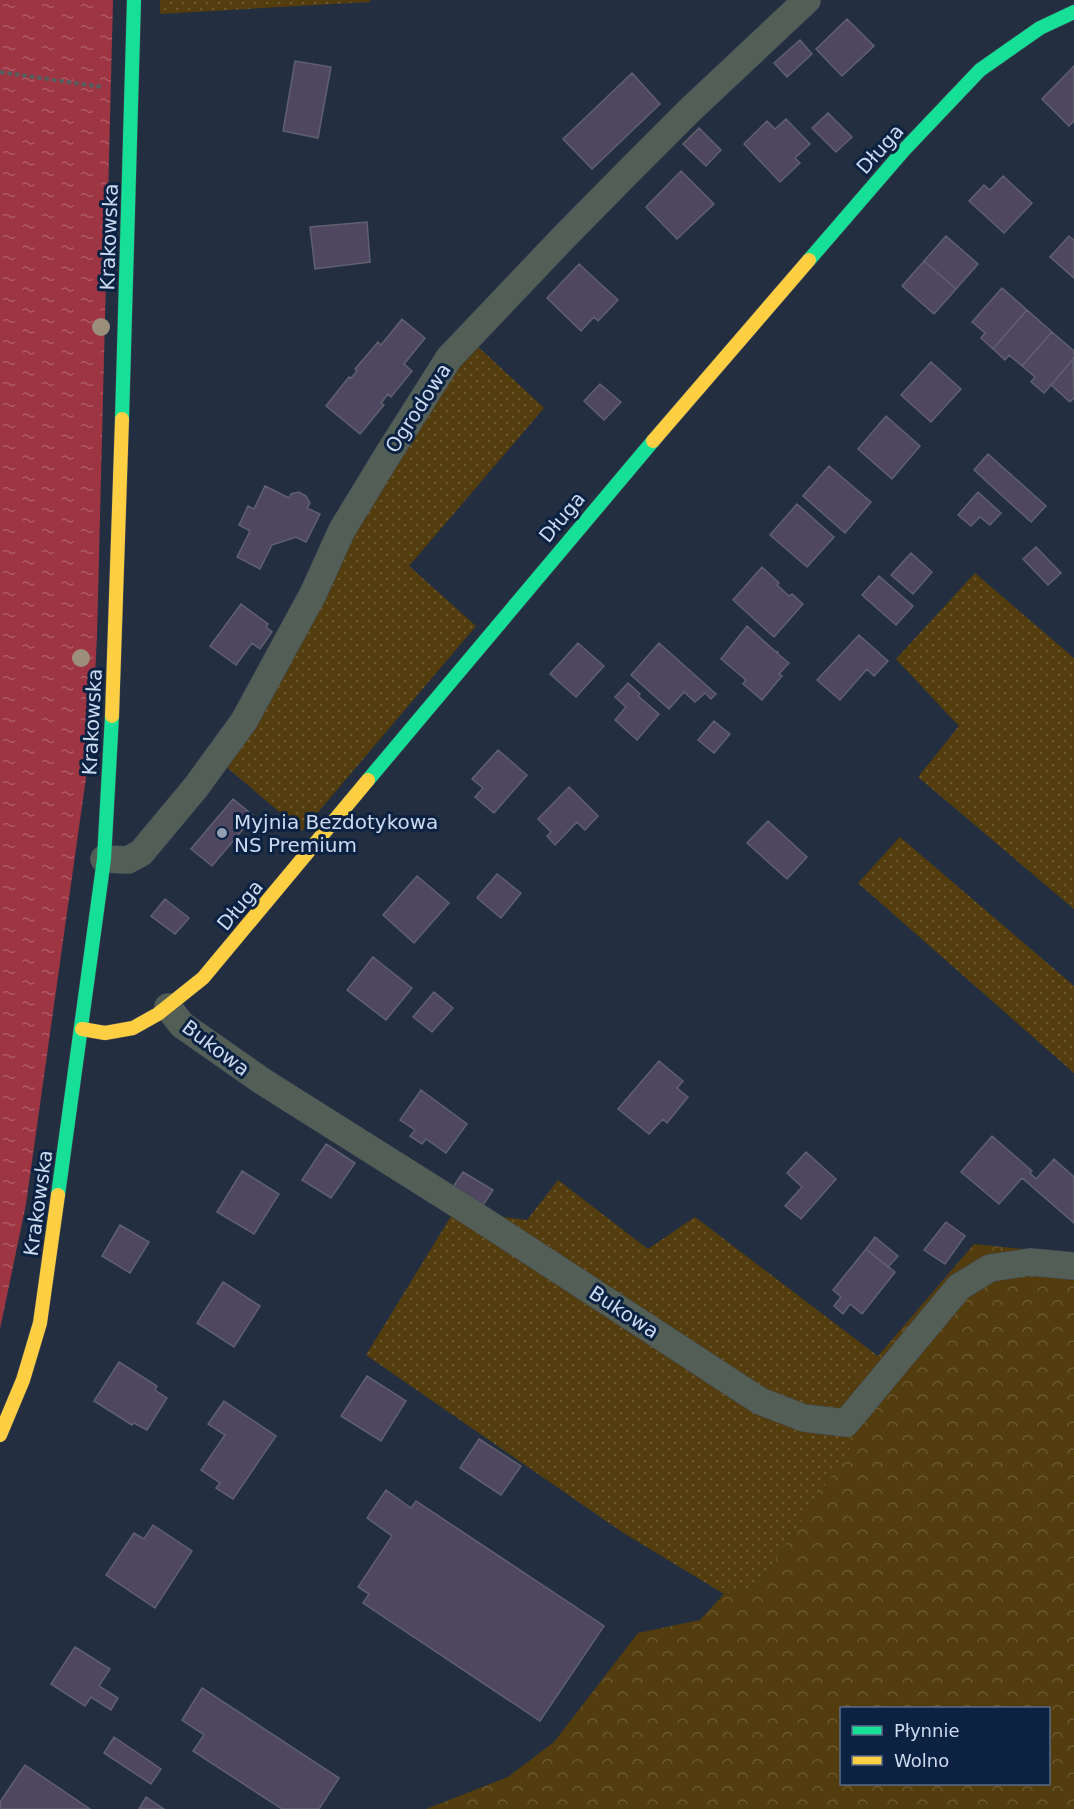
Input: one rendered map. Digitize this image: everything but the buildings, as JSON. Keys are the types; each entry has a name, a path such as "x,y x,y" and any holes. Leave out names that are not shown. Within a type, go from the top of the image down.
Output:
{"street":[{"name":"Krakowska","path":"0,1435 27,1375 40,1323 104,859 114,689 134,0"},
{"name":"Ogrodowa","path":"104,859 128,860 141,853 196,787 244,721 313,594 342,530 449,358 690,110 807,0"},
{"name":"Długa","path":"82,1029 107,1033 138,1026 168,1007 202,978 232,945 591,513 904,150 980,70 1040,28 1074,12"},
{"name":"Bukowa","path":"168,1007 182,1025 262,1082 481,1219 760,1401 804,1418 846,1423 959,1287 990,1268 1030,1262 1074,1266"}],"path":[{"path":"0,72 133,92"}],"green space":[{"path":"160,0 371,0 369,2 160,14"},
{"path":"474,343 544,408 409,566 476,626 302,831 224,765 356,514"},
{"path":"975,573 1074,658 1074,909 918,777 959,726 896,659"},
{"path":"900,837 1074,986 1074,1073 858,883"},
{"path":"558,1180 648,1249 695,1217 879,1357 825,1418 855,1442 758,1585 724,1594 622,1532 366,1355 461,1200 483,1214 527,1220"},
{"path":"974,1244 1074,1254 1074,1809 426,1809 508,1777 554,1742 638,1633 700,1620 724,1594 758,1585 854,1442 825,1418"}],"water":[{"path":"0,0 113,0 97,636 92,735 26,1204 0,1329"}],"traffic: fast":[{"path":"122,419 134,0"},
{"path":"809,260 904,150 980,70 1040,28 1074,12"},
{"path":"368,780 653,441"},
{"path":"58,1195 104,859 112,716"}],"traffic: slow":[{"path":"653,441 809,260"},
{"path":"112,716 122,419"},
{"path":"82,1029 105,1033 133,1028 158,1014 203,978 368,780"},
{"path":"0,1435 23,1380 40,1323 58,1195"}],"place":[{"name":"Myjnia Bezdotykowa NS Premium","path":"222,833"}]}
